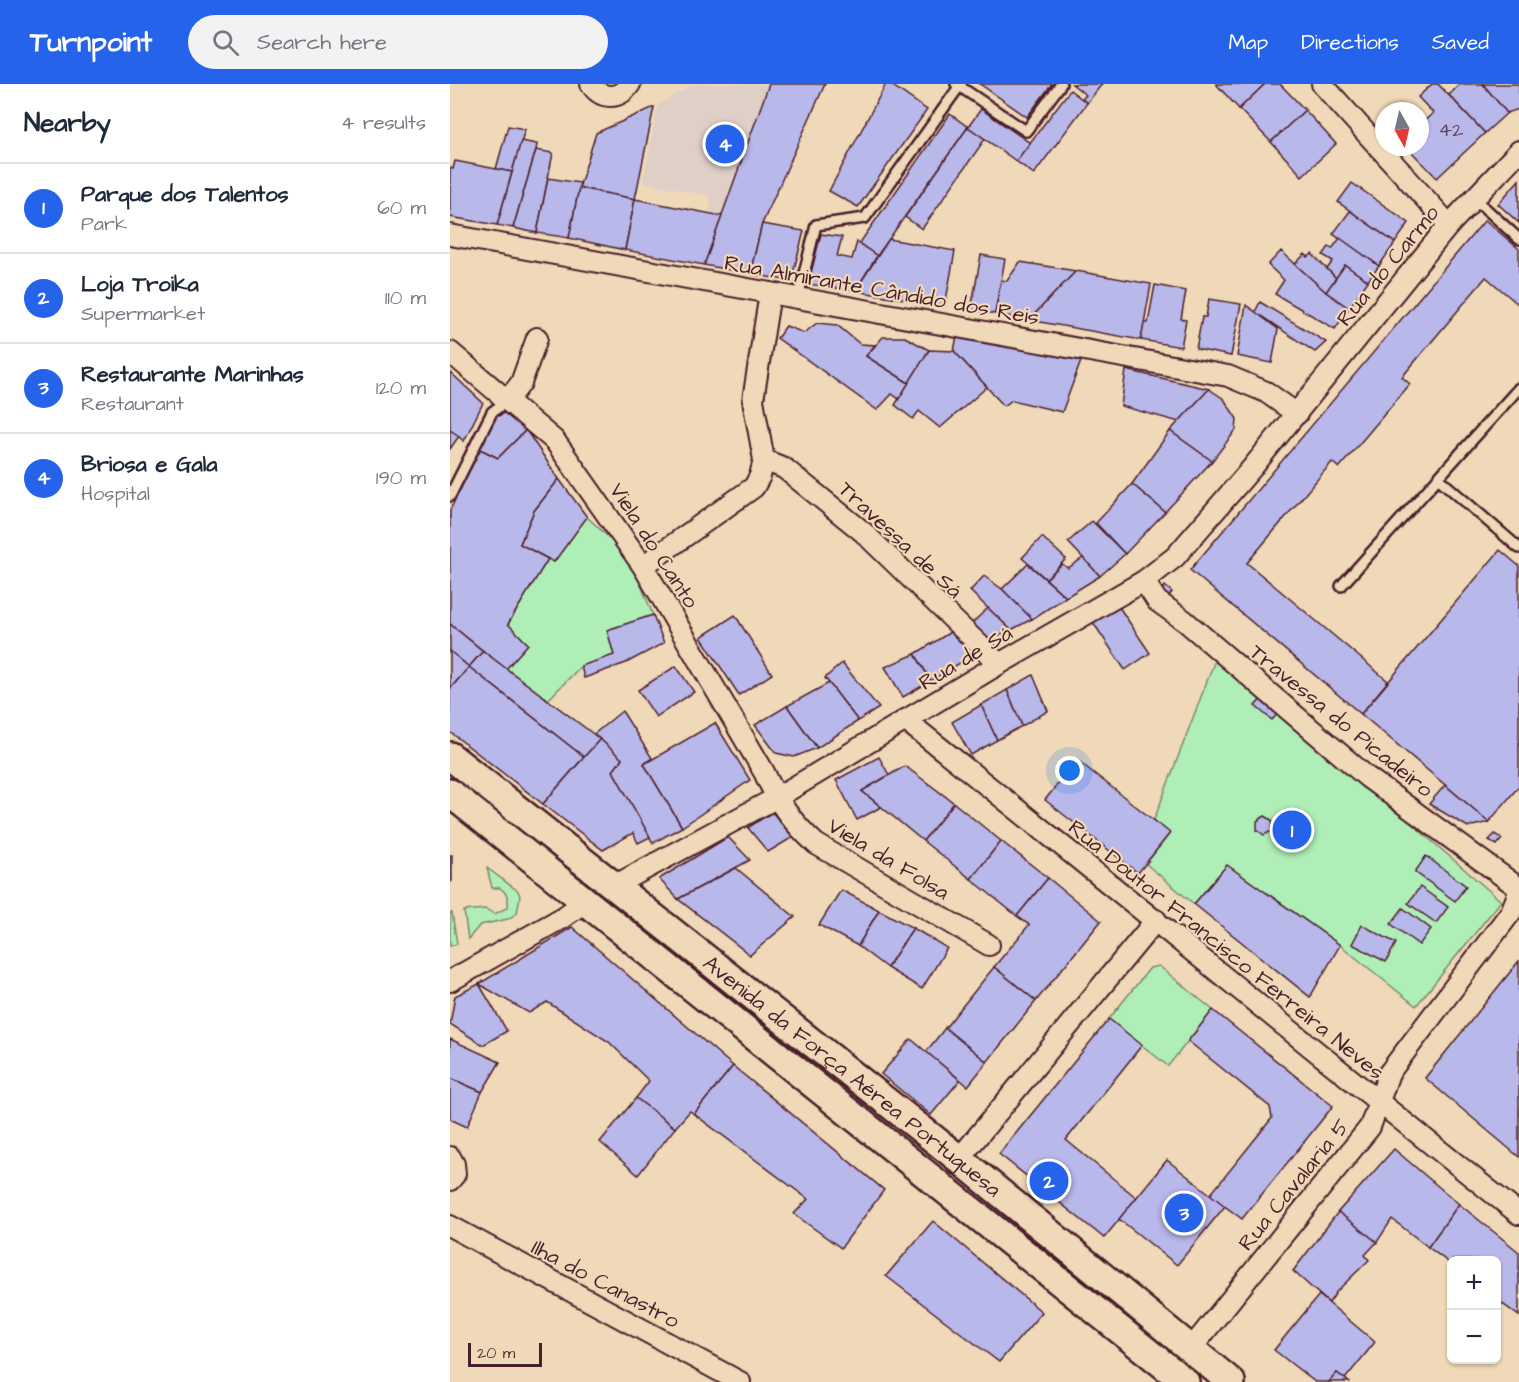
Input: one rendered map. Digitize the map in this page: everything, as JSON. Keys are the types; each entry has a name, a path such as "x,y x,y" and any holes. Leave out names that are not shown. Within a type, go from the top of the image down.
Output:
{"street":[{"path":"591,84 596,92 603,96 624,92 630,84"},
{"path":"1322,84 1449,225"},
{"name":"Rua do Carmo","path":"1297,414 1449,225 1519,151"},
{"name":"Rua Almirante Cândido dos Reis","path":"450,235 1228,376 1266,392 1297,414"},
{"path":"644,566 754,487 760,476 764,460 753,400 770,293"},
{"path":"507,400 521,383 537,338"},
{"name":"Viela do Canto","path":"450,352 555,441 644,566 764,772 776,798"},
{"name":"Rua de Sá","path":"614,886 776,798 999,664 1144,581 1174,557 1297,414"},
{"name":"Travessa de Sá","path":"764,460 784,468 863,532 999,664"},
{"name":"Travessa do Picadeiro","path":"1144,581 1157,601 1185,621 1367,777 1519,890"},
{"name":"Rua Doutor Francisco Ferreira Neves","path":"905,720 1156,920 1378,1103 1519,1214"},
{"name":"Avenida da Força Aérea Portuguesa","path":"450,756 959,1159 1230,1382"},
{"name":"Avenida da Força Aérea Portuguesa","path":"450,793 875,1134 1173,1378"},
{"name":"Viela da Folsa","path":"776,798 797,826 816,844 989,945"},
{"path":"450,981 614,886"},
{"name":"Rua Cavalaria 5","path":"1190,1350 1370,1127 1389,1073 1511,912 1519,890"},
{"path":"959,1159 1156,920"},
{"path":"826,1095 842,1095 848,1088 850,1073"},
{"path":"875,1134 875,1121 884,1110 897,1110"},
{"path":"450,1156 455,1174 450,1180"},
{"name":"Ilha do Canastro","path":"450,1226 740,1382"}],"lane":[{"path":"798,298 816,225 865,218 959,85 1026,131 1061,84"},
{"path":"1474,198 1519,239"},
{"path":"1341,586 1519,388"},
{"path":"450,496 492,412 507,400"},
{"path":"1438,478 1519,548"}],"shaded area":[{"path":"694,84 825,84 762,224 750,274 704,265 721,217 708,214 711,201 709,196 643,182 658,105"}],"green space":[{"path":"587,517 620,548 640,583 653,615 607,630 614,655 581,666 548,700 506,669 528,644 508,624 548,559 554,562"},
{"path":"1217,655 1501,901 1416,1006 1340,945 1227,865 1194,904 1146,864 1170,833 1154,820"},
{"path":"487,868 518,891 520,896 517,913 508,919 480,925 468,939 464,911 485,909 495,914 508,907 508,898 504,892 500,888 492,888"},
{"path":"450,913 452,913 457,944 450,946"},
{"path":"1159,966 1213,1010 1168,1066 1109,1019 1150,968"}],"building":[{"path":"769,84 825,84 762,224 750,274 704,265"},
{"path":"886,84 890,84 927,110 858,207 829,191"},
{"path":"980,84 1052,84 1027,117"},
{"path":"1072,84 1102,84 1087,103 1082,99 1086,95"},
{"path":"1216,84 1265,84 1239,109"},
{"path":"1265,84 1280,84 1305,110 1271,142 1239,109"},
{"path":"1432,84 1438,84 1485,133 1437,178 1416,156 1429,156 1429,117 1433,113 1429,109 1429,102 1423,102 1418,97"},
{"path":"1460,84 1483,84 1507,113 1485,133 1449,95"},
{"path":"1483,84 1519,84 1519,109 1507,113"},
{"path":"1070,90 1087,103 1034,174 1016,161"},
{"path":"654,107 635,199 579,188 596,133"},
{"path":"981,109 1030,143 1016,161 968,127"},
{"path":"1305,110 1336,144 1302,176 1271,142"},
{"path":"950,114 968,127 877,256 859,244"},
{"path":"508,126 525,129 512,172 496,169"},
{"path":"968,127 985,139 922,229 905,217"},
{"path":"521,141 537,144 513,228 497,225"},
{"path":"536,150 553,153 537,233 513,228"},
{"path":"455,161 512,172 497,225 450,217 450,168 453,169"},
{"path":"548,178 580,183 569,238 537,233"},
{"path":"1519,180 1519,223 1498,204"},
{"path":"1352,183 1409,223 1395,243 1338,202"},
{"path":"579,188 635,199 625,250 569,238"},
{"path":"635,199 722,216 704,265 625,250"},
{"path":"1350,211 1395,243 1379,266 1333,234"},
{"path":"1485,220 1519,249 1519,305 1486,277 1402,377 1410,384 1339,468 1332,462 1247,563 1388,681 1361,714 1190,570"},
{"path":"762,224 804,231 791,281 750,274"},
{"path":"821,234 842,237 837,256 852,259 857,242 877,256 855,291 808,284"},
{"path":"1340,238 1379,266 1368,281 1345,265 1336,278 1327,269 1333,261 1323,255 1329,247 1332,249"},
{"path":"889,239 955,251 945,306 855,291"},
{"path":"1281,251 1326,292 1349,308 1335,329 1275,294 1284,280 1268,265"},
{"path":"1305,254 1308,257 1312,254 1336,278 1326,292 1295,264"},
{"path":"981,255 1005,259 995,314 971,310"},
{"path":"1020,262 1076,271 1029,320 995,314 1001,280 1007,281"},
{"path":"1345,265 1368,281 1349,308 1326,292"},
{"path":"1076,271 1151,284 1141,340 1029,320"},
{"path":"1155,285 1186,291 1181,319 1186,320 1181,347 1141,340 1144,323 1148,323"},
{"path":"1209,299 1241,304 1231,356 1196,349 1202,317 1206,317"},
{"path":"1260,302 1326,342 1315,352 1255,312"},
{"path":"1246,305 1278,329 1272,363 1237,356"},
{"path":"817,323 837,325 860,344 875,345 866,356 909,383 899,399 892,394 877,410 777,338 786,326 804,333"},
{"path":"957,336 1081,361 1062,412 1012,400 1004,406 954,351"},
{"path":"883,337 905,337 929,350 909,383 866,356"},
{"path":"929,350 954,351 987,387 940,428 919,411 913,419 895,405"},
{"path":"1126,370 1209,389 1179,422 1121,406"},
{"path":"450,372 483,403 464,441 450,430"},
{"path":"1209,389 1224,399 1237,419 1236,430 1212,461 1170,431"},
{"path":"504,413 526,430 498,458 480,449 496,417"},
{"path":"450,430 459,436 450,449"},
{"path":"526,430 559,479 534,511 520,544 548,559 508,624 528,644 506,669 450,624 450,510 480,449 498,458"},
{"path":"1170,431 1212,461 1165,512 1132,484"},
{"path":"559,479 587,517 554,562 520,544 534,511"},
{"path":"1132,484 1165,512 1125,554 1096,523"},
{"path":"1092,521 1125,554 1100,576 1068,542"},
{"path":"1042,537 1066,559 1046,579 1022,558"},
{"path":"1500,550 1519,566 1519,786 1489,822 1361,714"},
{"path":"1083,558 1100,576 1066,597 1046,579 1062,564 1068,568"},
{"path":"1028,564 1066,597 1032,619 1002,589"},
{"path":"984,576 1002,589 1032,619 1011,630 970,591"},
{"path":"1165,586 1172,592 1167,599 1159,593"},
{"path":"1117,604 1150,653 1125,670 1092,621"},
{"path":"988,608 1011,630 986,641 968,627"},
{"path":"653,615 664,643 626,663 584,678 581,666 614,655 607,630"},
{"path":"735,615 772,674 739,695 701,637"},
{"path":"450,624 483,651 469,667 450,651"},
{"path":"952,631 976,653 931,681 915,654"},
{"path":"450,651 469,667 450,689"},
{"path":"483,651 600,739 584,757 469,667"},
{"path":"915,654 931,681 903,697 885,667"},
{"path":"842,663 879,708 858,721 825,678"},
{"path":"676,666 694,692 656,717 638,690"},
{"path":"469,667 584,757 543,804 450,732 450,689"},
{"path":"1033,675 1048,711 1022,726 1007,690"},
{"path":"829,683 858,721 817,748 787,706"},
{"path":"1007,690 1022,726 997,740 981,705"},
{"path":"1264,696 1281,710 1272,720 1255,706"},
{"path":"981,705 997,740 971,755 952,722"},
{"path":"787,706 817,748 794,757 776,753 755,725"},
{"path":"622,711 652,758 644,764 682,827 653,843 613,771 622,759 594,734"},
{"path":"715,723 750,780 682,827 644,764"},
{"path":"600,739 622,759 613,771 650,837 638,843 633,833 603,850 543,804"},
{"path":"879,757 889,775 862,791 881,807 857,820 836,780"},
{"path":"1077,760 1170,833 1138,873 1045,800"},
{"path":"905,766 954,803 923,841 862,791"},
{"path":"1445,785 1489,822 1468,827 1429,804"},
{"path":"954,803 1001,841 971,879 923,841"},
{"path":"772,812 793,837 768,852 748,828"},
{"path":"1265,816 1273,821 1272,831 1264,835 1257,830 1257,821"},
{"path":"1495,834 1502,839 1497,845 1489,840"},
{"path":"728,837 750,860 678,899 659,879"},
{"path":"1001,841 1048,878 1017,916 971,879"},
{"path":"450,855 452,855 452,881 450,882"},
{"path":"1426,856 1466,886 1455,901 1415,872"},
{"path":"1227,865 1340,945 1310,997 1194,904"},
{"path":"736,868 795,917 750,955 678,899"},
{"path":"1048,878 1101,921 1036,1001 994,967 1029,925 1017,916"},
{"path":"1420,887 1448,907 1436,923 1408,903"},
{"path":"841,890 879,910 858,946 819,925"},
{"path":"1403,908 1431,929 1419,945 1391,924"},
{"path":"879,910 913,928 887,968 858,946"},
{"path":"1362,925 1396,943 1386,962 1352,944"},
{"path":"572,927 733,1066 694,1114 690,1111 675,1128 636,1098 649,1081 609,1042 547,1002 529,1013 479,984"},
{"path":"913,928 947,948 922,989 887,968"},
{"path":"1519,961 1519,1157 1425,1078"},
{"path":"994,967 1036,1001 987,1062 945,1028"},
{"path":"479,984 507,1031 483,1045 450,1024 455,996"},
{"path":"1213,1010 1333,1106 1242,1219 1210,1195 1272,1118 1270,1107 1188,1041"},
{"path":"1109,1019 1142,1045 1066,1140 1137,1198 1104,1238 999,1154"},
{"path":"945,1028 987,1062 968,1086 926,1052"},
{"path":"450,1039 500,1062 482,1092 450,1078"},
{"path":"911,1039 960,1080 931,1115 881,1074"},
{"path":"733,1066 884,1190 841,1248 794,1214 808,1199 694,1114"},
{"path":"450,1078 482,1092 467,1127 450,1119"},
{"path":"636,1098 675,1128 638,1175 600,1142"},
{"path":"1394,1149 1459,1204 1428,1247 1392,1219 1377,1242 1338,1212"},
{"path":"1167,1160 1225,1206 1177,1265 1119,1219"},
{"path":"1459,1204 1519,1252 1519,1316 1501,1303 1501,1256 1447,1256 1447,1261 1428,1247"},
{"path":"1338,1212 1377,1242 1365,1255 1369,1260 1337,1291 1329,1303 1293,1271"},
{"path":"933,1221 1042,1312 999,1362 886,1276"},
{"path":"1319,1295 1375,1342 1345,1379 1337,1373 1329,1382 1315,1382 1274,1350"},
{"path":"1337,1373 1349,1382 1329,1382"}],"place":[{"name":"Briosa e Gala","path":"725,144"},
{"name":"Parque dos Talentos","path":"1292,830"},
{"name":"Loja Troika","path":"1049,1181"},
{"name":"Restaurante Marinhas","path":"1184,1213"}]}
